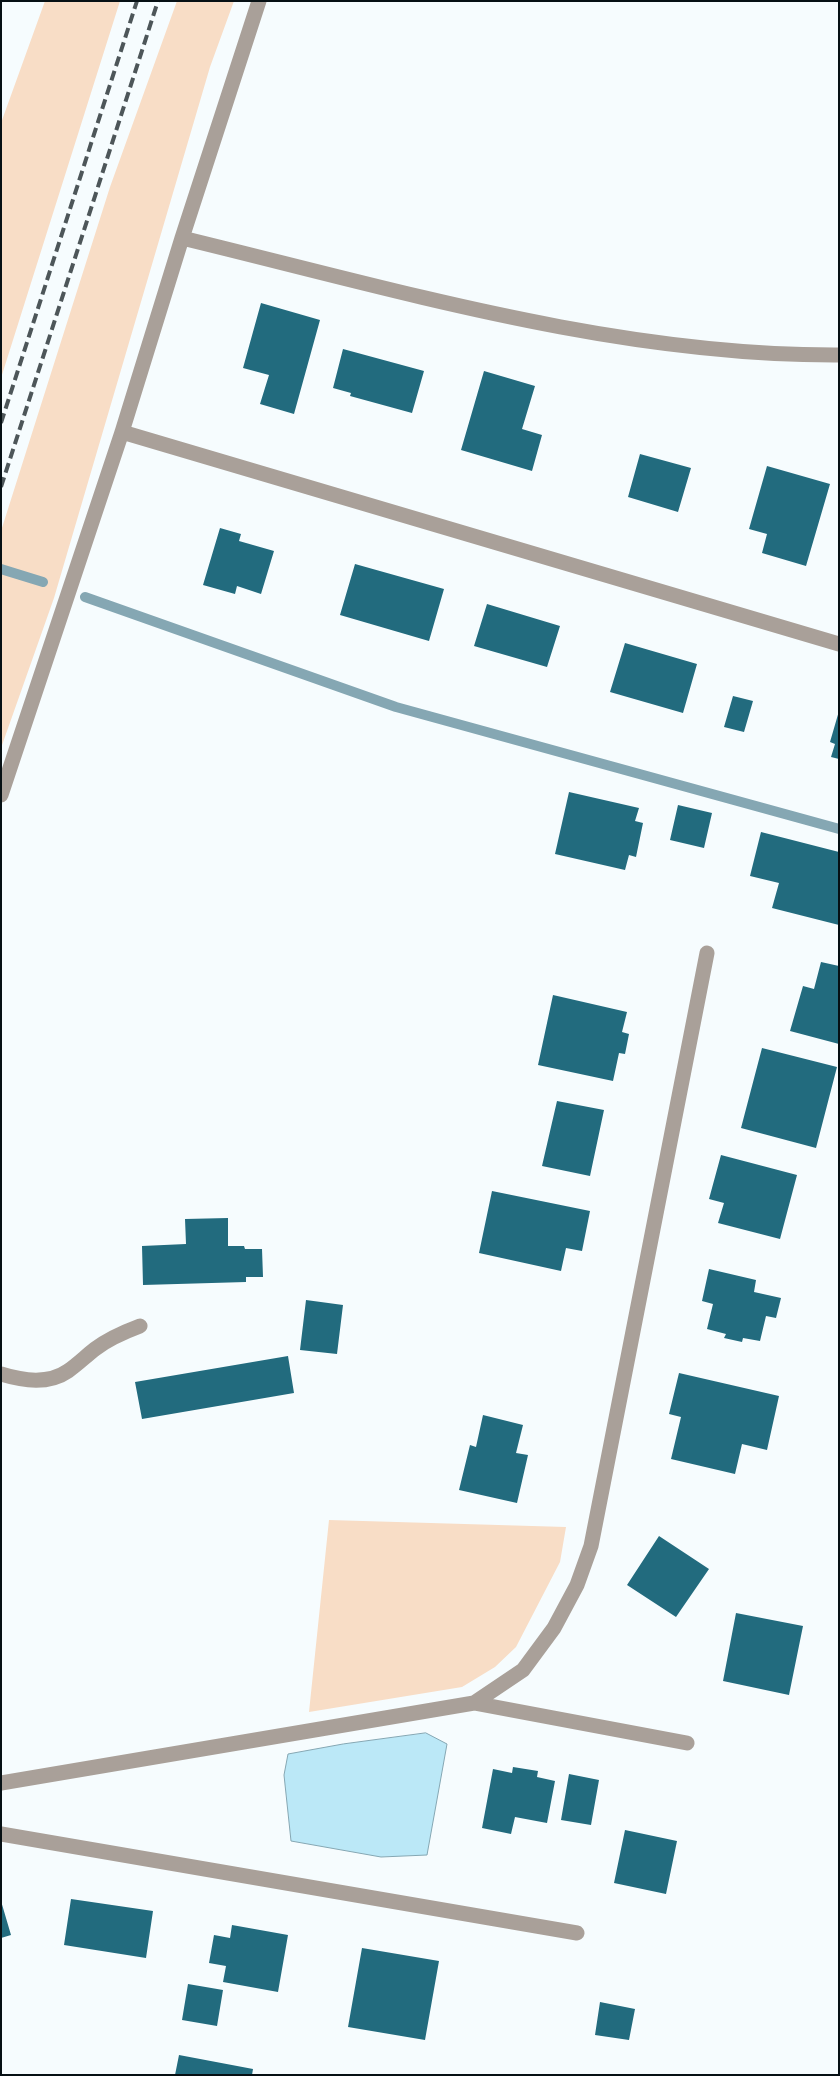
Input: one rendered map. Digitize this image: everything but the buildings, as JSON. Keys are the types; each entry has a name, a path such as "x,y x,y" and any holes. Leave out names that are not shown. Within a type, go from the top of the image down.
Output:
{"street":[{"path":"1,795 122,432 182,238 259,1"},
{"path":"182,238 478,310 538,322 713,350 762,354 839,355"},
{"path":"122,432 839,644"},
{"path":"474,1703 523,1670 554,1628 577,1584 591,1546 707,953"},
{"path":"1,1374 21,1380 43,1381 66,1372 96,1348 120,1334 140,1326"},
{"path":"1,1783 474,1703 687,1743"},
{"path":"1,1834 578,1934"}],"shaded area":[{"path":"45,1 120,1 1,378 1,123"},
{"path":"177,1 234,1 210,67 54,598 1,748 1,531 110,187"},
{"path":"329,1520 566,1527 560,1562 516,1647 495,1667 462,1687 309,1712"}],"water":[{"path":"426,1733 447,1744 427,1855 381,1857 291,1841 284,1775 288,1754 343,1744"}],"waterway":[{"path":"1,569 43,582"},
{"path":"85,597 396,707 839,829"}],"railway":[{"path":"1,423 137,1"},
{"path":"1,487 158,1"}]}
